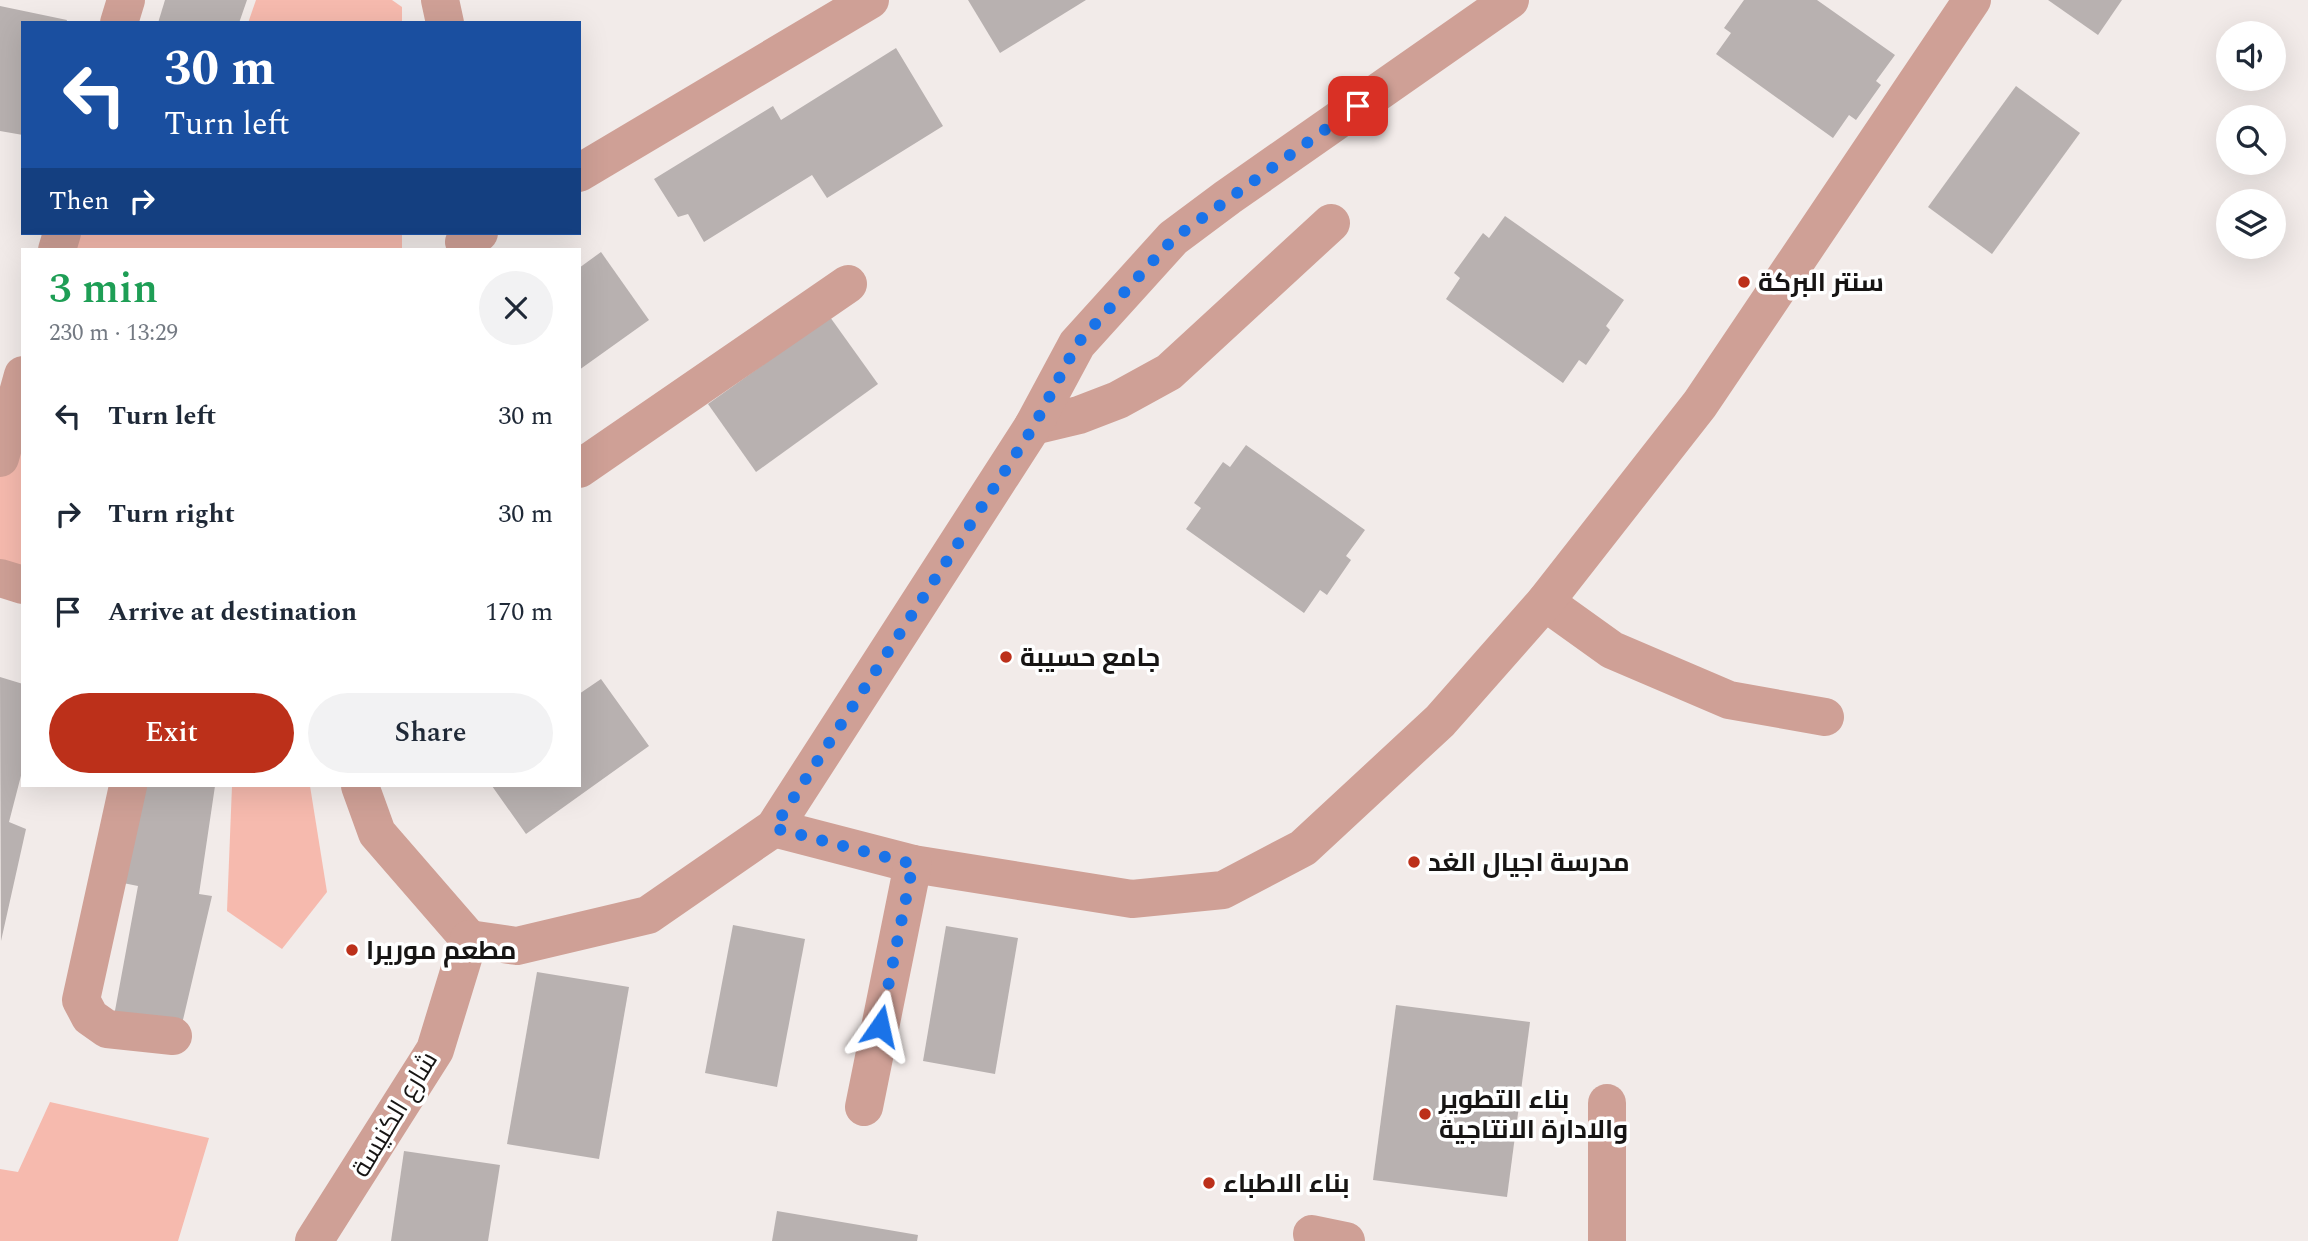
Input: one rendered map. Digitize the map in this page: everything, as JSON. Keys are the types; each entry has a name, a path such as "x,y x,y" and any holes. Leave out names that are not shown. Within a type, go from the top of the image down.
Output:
{"street":[{"path":"120,21 126,0"},
{"path":"440,0 445,21"},
{"path":"581,172 870,0"},
{"path":"360,787 377,833 469,939 517,946 648,915 774,828 1034,426 1077,344 1173,239 1228,197 1510,0"},
{"path":"774,828 913,864 1132,899 1223,890 1303,848 1440,721 1545,602 1700,404 1972,0"},
{"path":"1034,426 1079,415 1118,400 1170,372 1331,223"},
{"path":"581,468 848,284"},
{"path":"0,458 21,382"},
{"path":"0,578 21,584"},
{"path":"1545,602 1612,649 1729,700 1825,717"},
{"path":"128,787 81,1000 90,1017 107,1029 173,1036"},
{"path":"864,1107 913,864"},
{"name":"شارع الكنيسة","path":"314,1241 435,1050 469,939"},
{"path":"1607,1103 1607,1241"}],"shaded area":[{"path":"256,0 392,0 402,7 402,21 249,21"},
{"path":"74,235 402,235 402,248 69,248"},
{"path":"21,388 21,587 0,577 0,456"},
{"path":"232,787 310,787 327,892 282,949 227,911"},
{"path":"50,1102 209,1138 178,1241 0,1241 0,1169 18,1172"}],"building":[{"path":"165,0 247,0 240,21 159,21"},
{"path":"968,0 1086,0 1000,53"},
{"path":"1744,0 1817,0 1895,55 1876,81 1881,85 1856,120 1849,115 1833,138 1716,54 1731,33 1724,28"},
{"path":"2048,0 2122,0 2098,35"},
{"path":"0,6 67,20 21,21 21,135 0,131"},
{"path":"896,48 943,126 827,198 812,175 704,242 688,214 678,217 654,179 773,106 781,120"},
{"path":"2016,86 2080,133 1992,254 1928,207"},
{"path":"1505,216 1624,300 1606,326 1610,330 1586,365 1579,360 1563,383 1446,299 1460,278 1454,273 1483,233 1489,238"},
{"path":"601,252 649,320 581,369 581,267"},
{"path":"830,317 878,384 756,472 708,404"},
{"path":"1246,445 1365,530 1346,556 1351,560 1327,595 1320,590 1304,613 1186,529 1201,508 1194,503 1223,462 1230,467"},
{"path":"0,677 21,683 21,776 9,822 26,829 1,941"},
{"path":"601,679 649,746 526,834 493,787 581,787 581,693"},
{"path":"140,787 215,787 199,894 212,896 182,1024 114,1016 138,886 118,882"},
{"path":"733,925 805,939 777,1087 705,1073"},
{"path":"946,926 1018,938 995,1074 923,1061"},
{"path":"537,972 629,987 599,1159 507,1144"},
{"path":"1396,1005 1530,1022 1507,1197 1373,1180"},
{"path":"404,1151 500,1165 488,1241 391,1241"},
{"path":"777,1211 918,1235 917,1241 772,1241"}],"place":[{"name":"سنتر البركة","path":"1744,282"},
{"name":"جامع حسيبة","path":"1006,657"},
{"name":"مدرسة اجيال الغد","path":"1414,862"},
{"name":"مطعم موريرا","path":"352,950"},
{"name":"بناء التطوير والادارة الانتاجية","path":"1425,1114"},
{"name":"بناء الاطباء","path":"1209,1183"}],"route":[{"path":"880,1026 913,864 774,828 1034,426 1077,344 1173,239 1358,106"}]}
